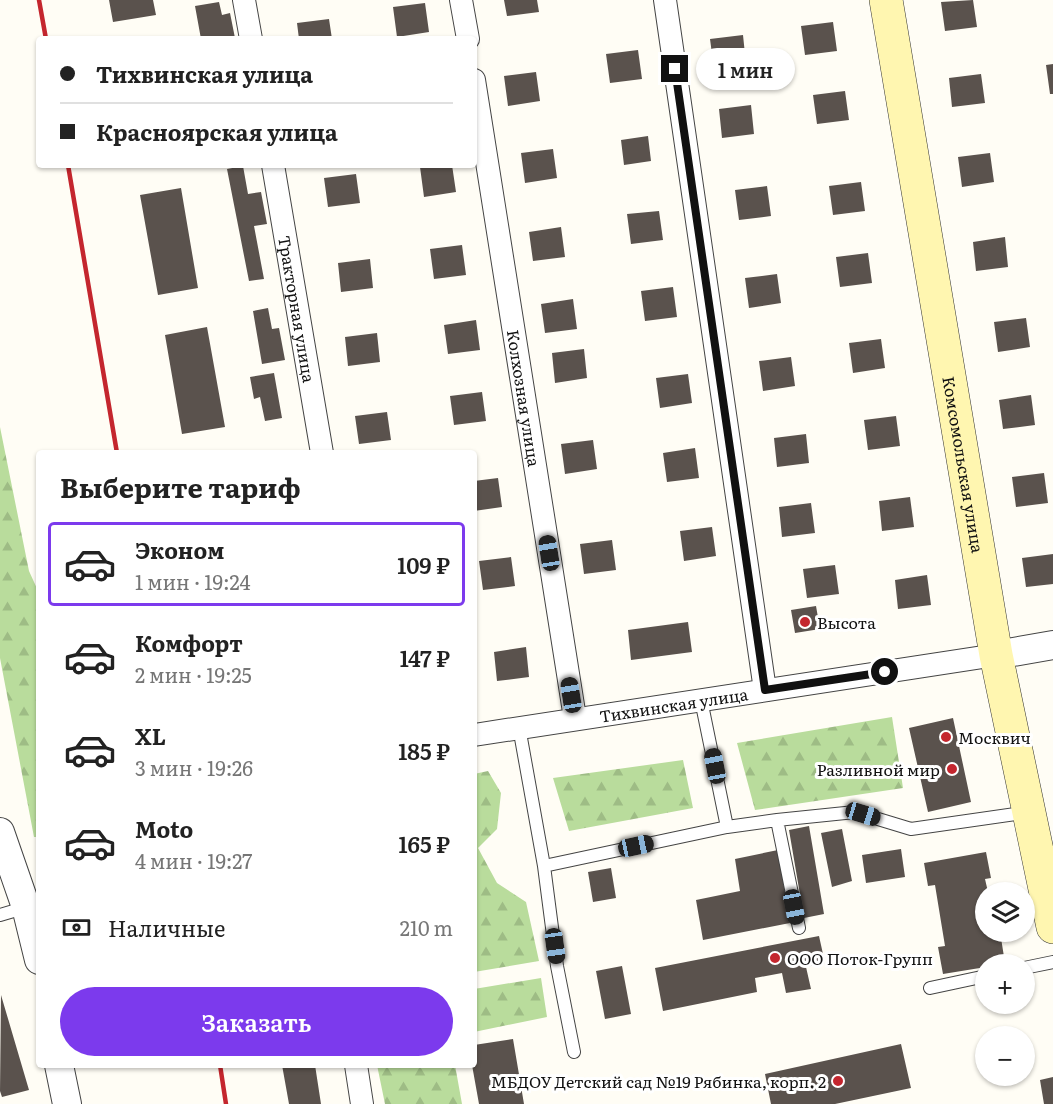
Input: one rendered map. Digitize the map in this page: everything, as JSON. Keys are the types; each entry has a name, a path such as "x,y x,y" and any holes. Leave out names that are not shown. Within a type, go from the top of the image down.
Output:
{"main road":[{"name":"Комсомольская улица","path":"886,0 996,655 1053,927"}],"street":[{"path":"244,0 250,36"},
{"path":"461,0 467,36"},
{"path":"665,0 765,690"},
{"name":"Колхозная улица","path":"477,99 575,718"},
{"name":"Тракторная улица","path":"274,168 321,450"},
{"name":"Тихвинская улица","path":"477,734 1053,645"},
{"path":"0,832 36,951"},
{"path":"60,1068 67,1104"},
{"path":"356,1068 362,1104"}],"lane":[{"path":"701,700 728,826"},
{"path":"519,727 544,866 557,966 574,1052"},
{"path":"544,866 728,826 777,820 855,812 911,829 1029,812"},
{"path":"777,820 799,928"},
{"path":"1035,966 1053,962"},
{"path":"930,988 975,978"}],"green space":[{"path":"0,427 29,571 36,586 36,837 34,837 0,658"},
{"path":"892,717 903,788 755,810 737,743"},
{"path":"683,760 693,808 569,831 553,778"},
{"path":"488,771 501,793 497,829 478,848 497,883 526,902 539,961 477,971 477,773"},
{"path":"541,978 547,1017 477,1031 477,989"},
{"path":"378,1068 456,1068 462,1104 385,1104"}],"building":[{"path":"109,0 153,0 156,15 113,22"},
{"path":"504,0 537,0 539,12 507,16"},
{"path":"973,0 977,27 945,31 941,2"},
{"path":"219,2 222,15 230,13 235,36 200,36 195,6"},
{"path":"425,3 429,32 397,36 393,7"},
{"path":"329,19 332,36 299,36 297,23"},
{"path":"833,22 837,51 805,55 801,26"},
{"path":"743,35 746,64 714,69 710,39"},
{"path":"638,50 642,79 610,83 606,54"},
{"path":"1053,64 1053,94 1050,94 1046,65"},
{"path":"536,72 540,101 508,106 504,76"},
{"path":"981,74 985,103 952,107 949,78"},
{"path":"845,91 849,120 817,124 813,95"},
{"path":"751,105 754,134 722,138 719,109"},
{"path":"648,136 651,161 624,165 621,140"},
{"path":"553,149 557,178 525,183 521,153"},
{"path":"990,153 994,182 962,187 958,157"},
{"path":"243,168 248,194 261,192 267,224 254,226 264,279 249,281 227,169"},
{"path":"420,168 452,168 456,192 424,197"},
{"path":"356,174 360,203 328,207 324,178"},
{"path":"861,182 865,211 833,215 829,186"},
{"path":"767,186 771,216 739,220 735,190"},
{"path":"181,188 198,288 158,295 140,195"},
{"path":"659,211 663,240 631,244 627,214"},
{"path":"561,227 565,257 533,261 529,232"},
{"path":"1005,237 1008,267 976,271 973,242"},
{"path":"462,245 466,275 434,279 430,249"},
{"path":"868,253 872,283 840,287 836,257"},
{"path":"370,259 373,288 341,292 338,263"},
{"path":"777,274 781,303 749,308 745,278"},
{"path":"673,287 677,317 645,321 641,291"},
{"path":"573,299 577,329 545,333 541,304"},
{"path":"268,308 272,329 279,328 285,360 262,364 253,311"},
{"path":"1026,318 1030,347 998,352 994,322"},
{"path":"476,320 480,350 448,354 444,325"},
{"path":"207,327 225,427 182,434 165,335"},
{"path":"377,333 380,362 348,366 345,337"},
{"path":"881,339 885,368 853,373 849,343"},
{"path":"584,349 587,378 555,383 552,353"},
{"path":"791,357 795,386 763,391 759,361"},
{"path":"274,373 282,418 265,421 260,397 254,399 250,377"},
{"path":"688,374 692,403 660,408 656,378"},
{"path":"482,392 486,421 454,425 450,396"},
{"path":"1031,395 1035,425 1003,429 999,400"},
{"path":"387,412 391,440 359,444 355,416"},
{"path":"896,416 900,446 868,450 864,420"},
{"path":"806,434 809,463 777,467 774,438"},
{"path":"593,440 597,469 565,474 561,444"},
{"path":"695,448 699,478 667,482 663,453"},
{"path":"1044,473 1048,503 1016,507 1012,477"},
{"path":"498,478 502,507 477,511 477,481"},
{"path":"910,497 914,527 882,531 879,501"},
{"path":"811,503 815,533 782,537 779,507"},
{"path":"712,527 716,556 684,561 680,531"},
{"path":"612,540 616,570 584,574 580,544"},
{"path":"1053,554 1053,584 1026,587 1022,558"},
{"path":"511,557 515,586 483,590 479,561"},
{"path":"835,565 839,594 807,598 803,569"},
{"path":"927,575 931,605 898,609 895,580"},
{"path":"816,606 820,629 795,633 791,610"},
{"path":"688,622 692,652 631,660 628,630"},
{"path":"526,647 529,677 497,681 494,652"},
{"path":"953,718 971,802 928,812 909,728"},
{"path":"809,826 824,914 804,918 789,830"},
{"path":"842,829 852,881 832,887 821,833"},
{"path":"901,849 905,877 866,883 862,855"},
{"path":"778,850 790,923 703,940 696,900 740,891 735,859"},
{"path":"986,852 991,878 985,879 986,882 975,882 975,942 1002,942 1004,954 975,954 975,969 943,974 938,947 945,946 935,885 928,886 924,863"},
{"path":"611,868 616,898 593,902 588,872"},
{"path":"819,936 825,963 806,967 811,989 786,993 782,973 755,978 757,992 663,1011 655,968"},
{"path":"622,966 631,1014 605,1019 596,971"},
{"path":"1,995 29,1090 2,1097 0,1091"},
{"path":"513,1039 524,1104 479,1104 473,1068 477,1068 477,1045"},
{"name":"МБДОУ Детский сад №19 Рябинка, корп. 2","path":"901,1044 911,1088 835,1104 771,1104 765,1074"},
{"path":"283,1068 315,1068 321,1104 289,1104"},
{"path":"1053,1077 1053,1104 1044,1104 1040,1080"}],"railway":[{"path":"39,0 45,36"},
{"path":"69,168 116,450"},
{"path":"220,1068 226,1104"}],"place":[{"name":"Высота","path":"805,622"},
{"name":"Москвич","path":"946,737"},
{"name":"Разливной мир","path":"952,769"},
{"name":"ООО Поток-Групп","path":"775,958"},
{"name":"МБДОУ Детский сад №19 Рябинка, корп. 2","path":"838,1081"}],"route":[{"path":"675,69 765,690 885,672"}]}
